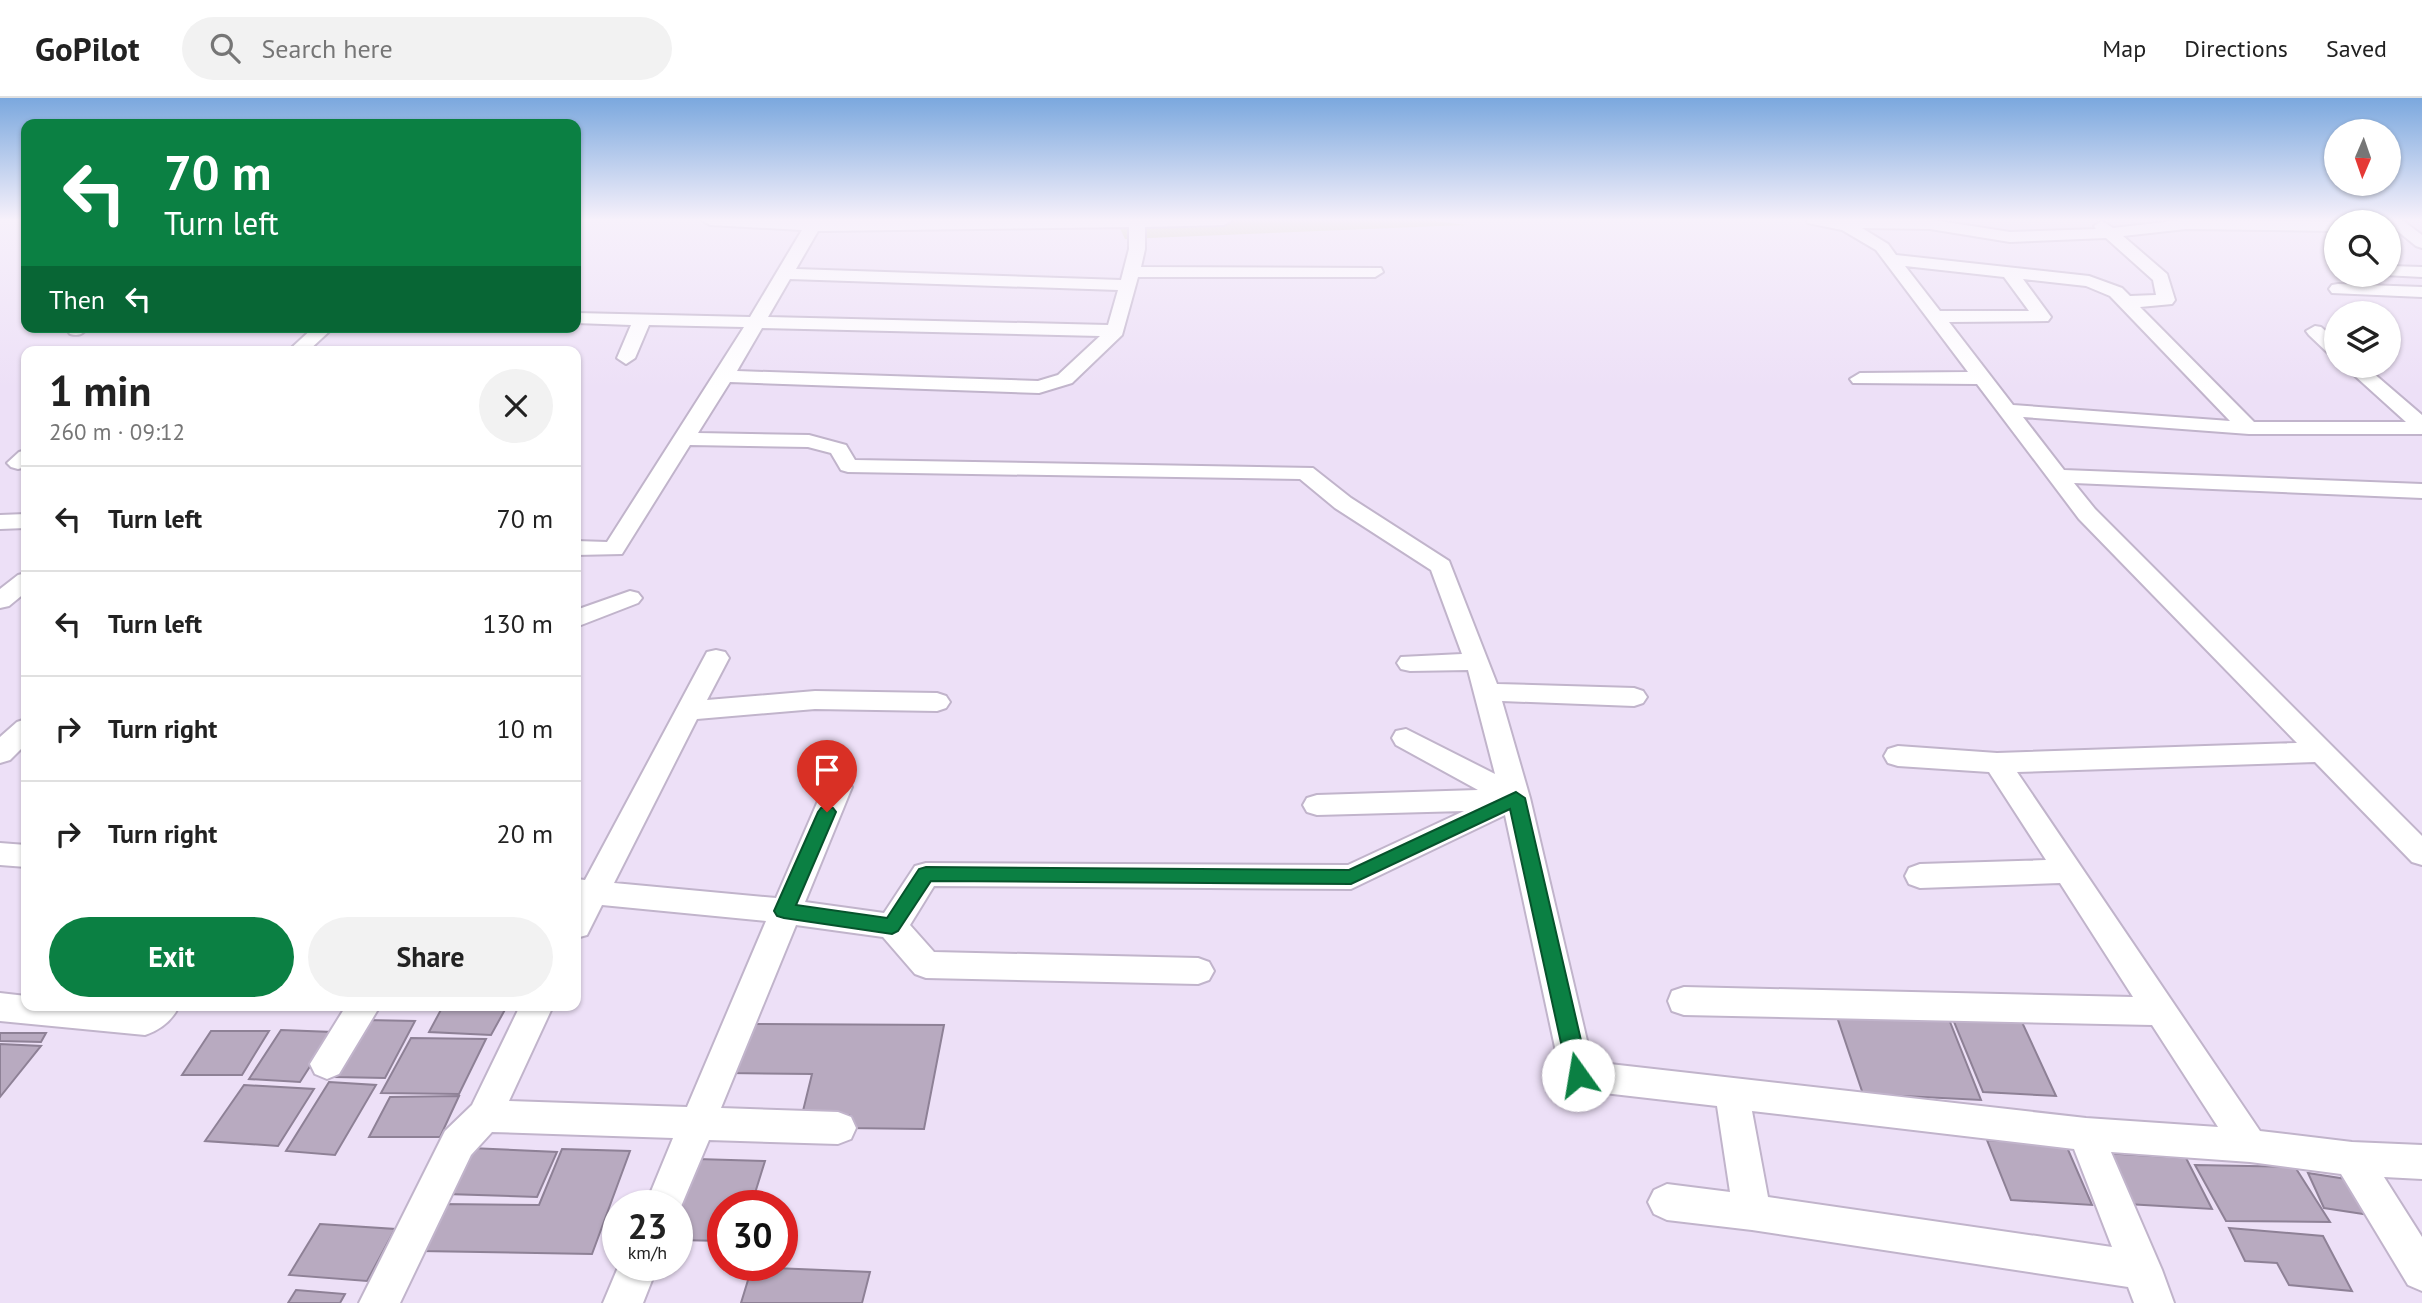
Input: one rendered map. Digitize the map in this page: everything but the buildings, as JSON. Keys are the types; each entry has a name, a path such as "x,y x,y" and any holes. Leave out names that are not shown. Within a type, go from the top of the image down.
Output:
{"street":[{"path":"581,548 614,549 724,376 783,276"},
{"path":"939,276 1130,279 1227,276"},
{"path":"1904,276 2087,514 2422,855"},
{"path":"1934,316 2042,317 2012,276"},
{"path":"2042,276 2089,281 2116,292 2249,428"},
{"path":"2125,302 2166,299 2159,276"},
{"path":"724,376 1040,387 1065,379 1116,331 1130,279"},
{"path":"2374,287 2377,290"},
{"path":"2338,289 2422,292"},
{"path":"581,318 1116,331"},
{"path":"626,358 642,319"},
{"path":"2315,331 2324,339"},
{"path":"303,346 318,333"},
{"path":"1860,379 1981,378"},
{"path":"2367,378 2422,427"},
{"path":"2005,410 2249,428 2422,427"},
{"path":"683,439 808,442 839,449 848,466 1305,473 1343,503 1441,566 1478,662 1516,798 1578,1075 2086,1134 2250,1146 2352,1159 2422,1162"},
{"path":"2057,476 2422,491"},
{"path":"0,522 21,521"},
{"path":"0,601 21,584"},
{"path":"581,618 630,598"},
{"path":"716,658 584,892 784,911 892,926 926,965 1198,971"},
{"path":"1410,663 1478,662"},
{"path":"1486,692 1634,697"},
{"path":"688,710 815,700 937,702"},
{"path":"0,753 21,733"},
{"path":"1406,738 1516,798"},
{"path":"1898,756 1997,763 2322,752"},
{"path":"1997,763 2250,1146"},
{"path":"669,1190 838,787"},
{"path":"1317,805 1516,798"},
{"path":"892,926 926,874 1351,877 1516,798"},
{"path":"0,854 21,856"},
{"path":"1920,876 2068,871"},
{"path":"1684,1002 2161,1011"},
{"path":"0,1007 21,1009"},
{"path":"41,1011 145,1021 157,1011"},
{"path":"327,1064 361,1011"},
{"path":"379,1303 458,1143 484,1116 535,1011"},
{"path":"1732,1094 1752,1212"},
{"path":"484,1116 838,1128"},
{"path":"2086,1134 2148,1287"},
{"path":"2352,1159 2422,1272"},
{"path":"1667,1202 1752,1212 2148,1287"},
{"path":"623,1303 632,1281"}],"route":[{"path":"827,812 784,911 892,926 926,874 1351,877 1516,798 1578,1075"}]}
